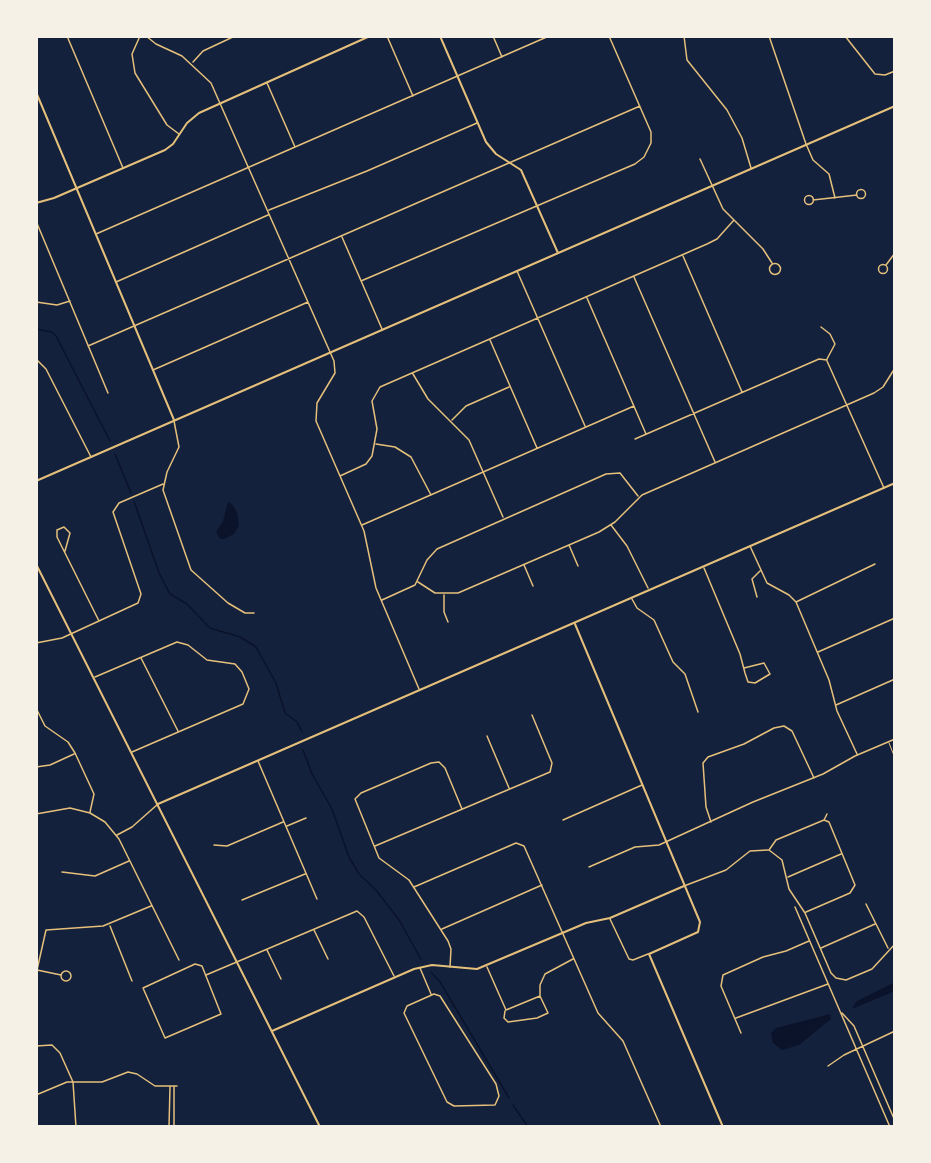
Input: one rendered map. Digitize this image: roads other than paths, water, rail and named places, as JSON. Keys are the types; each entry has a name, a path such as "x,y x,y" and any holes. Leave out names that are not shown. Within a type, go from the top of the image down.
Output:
{"street":[{"path":"68,36 123,168"},
{"path":"140,36 132,54 135,73 167,125 179,134"},
{"path":"146,36 192,63 211,83 330,352 335,373 319,398 315,415 369,546 373,579 381,601 420,690"},
{"path":"192,63 206,49 235,36"},
{"path":"36,203 76,189 170,147 195,115 370,36"},
{"path":"387,36 413,96"},
{"path":"440,36 491,148 522,171 558,253"},
{"path":"493,36 502,57"},
{"path":"96,235 549,36"},
{"path":"362,280 635,164 650,148 651,132 609,36"},
{"path":"684,36 688,63 727,110 742,138 752,168"},
{"path":"769,36 806,144 813,160 829,174 835,198"},
{"path":"845,36 875,74 885,75 895,71"},
{"path":"267,83 295,147"},
{"path":"36,92 174,420 179,447 163,484 167,506 191,570 228,603 245,613 254,613"},
{"path":"88,346 640,106"},
{"path":"36,481 895,106"},
{"path":"268,210 478,122"},
{"path":"700,159 721,206 764,249 772,263"},
{"path":"813,200 857,195"},
{"path":"115,282 270,214"},
{"path":"340,476 370,461 376,429 372,406 375,393 384,385 712,242 734,220"},
{"path":"36,221 108,393"},
{"path":"342,236 382,329"},
{"path":"885,266 895,253"},
{"path":"682,255 742,393"},
{"path":"517,270 586,427"},
{"path":"634,276 715,462"},
{"path":"586,297 646,434"},
{"path":"36,302 57,305 70,301"},
{"path":"152,370 308,302"},
{"path":"821,327 830,334 835,344 827,360"},
{"path":"490,339 538,448"},
{"path":"36,359 46,369 91,457"},
{"path":"635,439 819,360 827,360"},
{"path":"827,360 884,488"},
{"path":"418,582 429,590 444,595 458,593 569,544 611,525 638,497 879,390 895,368"},
{"path":"413,373 428,399 469,440 504,519"},
{"path":"451,420 470,404 510,386"},
{"path":"361,525 633,406"},
{"path":"375,443 394,447 411,457 431,495"},
{"path":"381,601 418,582 434,551 611,472 622,475 638,497"},
{"path":"116,835 132,827 158,804 895,483"},
{"path":"36,643 52,641 134,606 141,598 113,512 119,503 163,484"},
{"path":"611,525 627,546 649,591"},
{"path":"65,550 70,533 64,527 56,532 99,621"},
{"path":"569,544 578,566"},
{"path":"750,546 767,584 789,595 796,602 830,680 835,706 857,755"},
{"path":"36,564 320,1127"},
{"path":"524,564 533,586"},
{"path":"796,602 875,564"},
{"path":"704,567 744,668 750,683 767,678 770,674 764,663 744,668"},
{"path":"757,597 752,579 761,571"},
{"path":"444,595 444,612 448,622"},
{"path":"631,598 637,609 654,621 673,662 685,674 698,712"},
{"path":"817,652 895,618"},
{"path":"574,623 700,922 700,930 638,959 629,958 610,918"},
{"path":"94,677 180,642 207,660 236,664 242,672 249,689 248,698 238,706 132,752"},
{"path":"141,657 179,732"},
{"path":"835,706 895,679"},
{"path":"36,708 45,726 68,742 75,753 94,794 90,813"},
{"path":"374,846 552,769 532,716"},
{"path":"711,823 706,807 703,763 708,758 744,744 774,728 784,726 792,731 814,778"},
{"path":"487,736 509,788"},
{"path":"589,867 635,847 653,847 666,843 753,802 814,778 857,755 895,739"},
{"path":"36,767 50,765 75,753"},
{"path":"258,760 317,899"},
{"path":"450,968 451,949 441,929 414,887 401,872 382,862 355,799 361,793 430,763 439,762 445,768 462,809"},
{"path":"563,820 642,785"},
{"path":"36,814 70,808 90,813 105,822 116,835 179,960"},
{"path":"769,850 776,840 824,820 827,814"},
{"path":"286,826 306,818"},
{"path":"805,913 853,890 854,880 843,853 829,822 824,820"},
{"path":"214,845 227,846 284,822"},
{"path":"414,887 516,843 522,843 598,1013 623,1041 661,1127"},
{"path":"272,1030 420,967 470,970 486,966 590,921 610,918 726,870 750,851 769,850 782,860 789,889 805,913 831,973 842,981 872,969 895,944"},
{"path":"787,878 843,853"},
{"path":"62,872 95,876 129,861"},
{"path":"242,900 306,874"},
{"path":"441,929 542,885"},
{"path":"866,904 889,949"},
{"path":"61,975 36,970 44,933 50,929 86,929 110,925 152,906"},
{"path":"795,907 891,1127"},
{"path":"206,975 353,912 360,912 395,977"},
{"path":"820,948 875,924"},
{"path":"110,925 132,981"},
{"path":"313,929 328,959"},
{"path":"741,1033 721,986 720,978 726,972 810,941"},
{"path":"266,949 281,979"},
{"path":"649,954 723,1127"},
{"path":"486,966 506,1010 504,1018 508,1022 537,1018 548,1012 540,996 540,985 545,974 574,958"},
{"path":"198,963 206,975 222,1012 218,1017 167,1039 162,1035 143,988 198,963"},
{"path":"420,967 432,995"},
{"path":"735,1019 828,984"},
{"path":"432,995 440,996 496,1084 499,1096 495,1105 454,1106 447,1102 404,1012 407,1006 432,995"},
{"path":"506,1010 540,996"},
{"path":"841,1012 852,1023 895,1121"},
{"path":"828,1066 862,1045 895,1031"},
{"path":"36,1046 52,1045 60,1053 73,1083 76,1127"},
{"path":"36,1095 57,1086 102,1082 130,1072 153,1085 175,1086 174,1127"},
{"path":"169,1127 170,1086"}],"lane":[{"path":"888,742 895,758"}],"water":[{"path":"228,502 237,512 239,526 234,534 220,539 216,532 223,521"},
{"path":"895,982 895,991 852,1009 857,1001"},
{"path":"830,1014 831,1019 799,1045 782,1050 773,1043 771,1033 776,1028"}],"waterway":[{"path":"36,329 52,332 56,336 110,441"},
{"path":"115,454 131,493"},
{"path":"134,501 159,573 170,594 187,604 210,628 240,637 256,647 276,683 285,713 297,722 302,732"},
{"path":"303,750 312,774 332,809 349,857 359,874 376,890 399,920 421,959"},
{"path":"431,972 440,982 509,1098"},
{"path":"513,1105 528,1127"}]}
